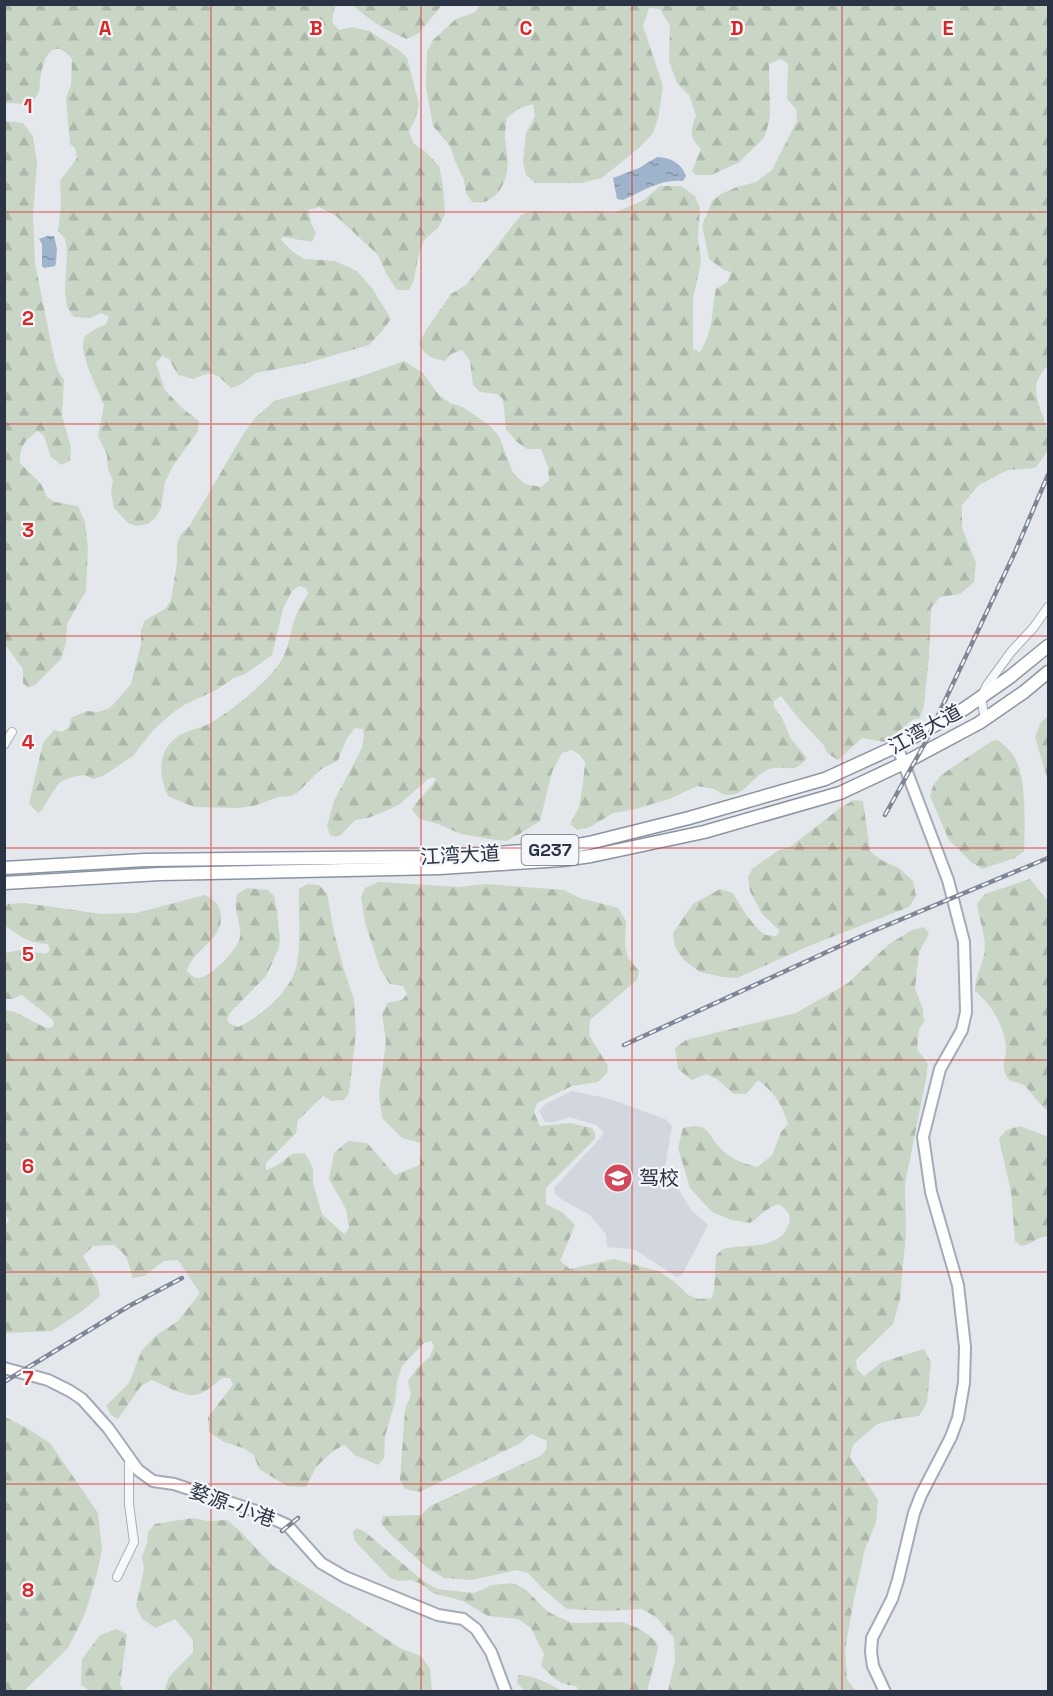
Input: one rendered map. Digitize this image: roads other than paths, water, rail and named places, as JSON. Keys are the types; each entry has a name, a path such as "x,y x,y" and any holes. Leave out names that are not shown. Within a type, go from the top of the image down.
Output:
{"highway":[{"name":"江湾大道","path":"4,868 145,860 429,857 556,849 589,843 689,818 825,779 897,746 964,709 1010,677 1048,646"},
{"name":"江湾大道","path":"4,883 160,874 439,868 551,861 591,856 704,832 840,793 904,763 985,719 1048,672"}],"main road":[{"path":"885,1692 873,1666 872,1638 892,1599 914,1513 921,1495 951,1437 958,1418 964,1383 958,1285 931,1192 923,1137 940,1069 962,1030 966,1012 964,942 948,880 897,746"},
{"name":"婺源-小港","path":"4,1368 48,1380 76,1395 96,1412 138,1470 153,1481 174,1484 256,1511 287,1525 321,1563 345,1577 438,1615 462,1618 476,1629 491,1652 506,1692"}],"street":[{"path":"985,719 981,697 987,685 1048,607"},
{"path":"4,745 12,732"},
{"path":"117,1577 134,1542 129,1504 129,1457"}],"water":[{"path":"657,157 666,158 678,164 686,176 683,181 659,184 623,200 617,199 613,178 639,168"},
{"path":"54,236 57,249 56,263 55,266 44,268 42,266 42,244 39,239"}],"railway":[{"path":"885,815 925,743 1015,552 1048,475"},
{"path":"624,1045 866,934 1048,858"},
{"path":"4,1382 129,1306 182,1278"},
{"path":"282,1531 298,1518"}],"place":[{"name":"驾校","path":"618,1178"}]}
